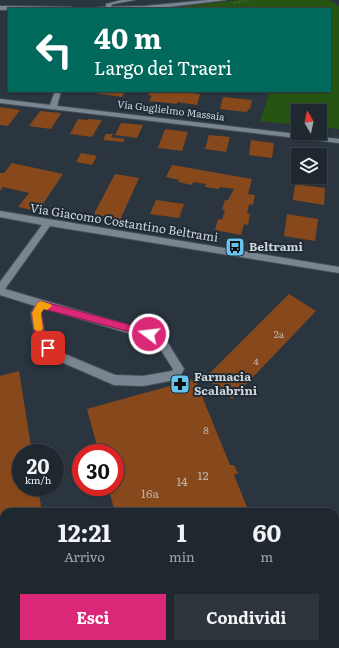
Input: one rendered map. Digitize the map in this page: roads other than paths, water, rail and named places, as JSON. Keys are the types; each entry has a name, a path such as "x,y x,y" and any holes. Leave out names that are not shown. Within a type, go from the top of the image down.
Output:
{"street":[{"path":"109,8 108,5 112,3 132,0"},
{"path":"145,8 223,0"},
{"path":"53,106 58,92"},
{"name":"Via Guglielmo Massaia","path":"0,101 53,106 339,141"},
{"name":"Via Giacomo Costantino Beltrami","path":"0,214 48,224 339,270"},
{"path":"41,304 36,313 41,342 56,355 114,380 143,381 167,377 175,375 179,369 159,338 41,304 0,290 48,224"}],"place":[{"name":"Beltrami","path":"235,247"},
{"name":"Farmacia Scalabrini","path":"180,384"}]}
